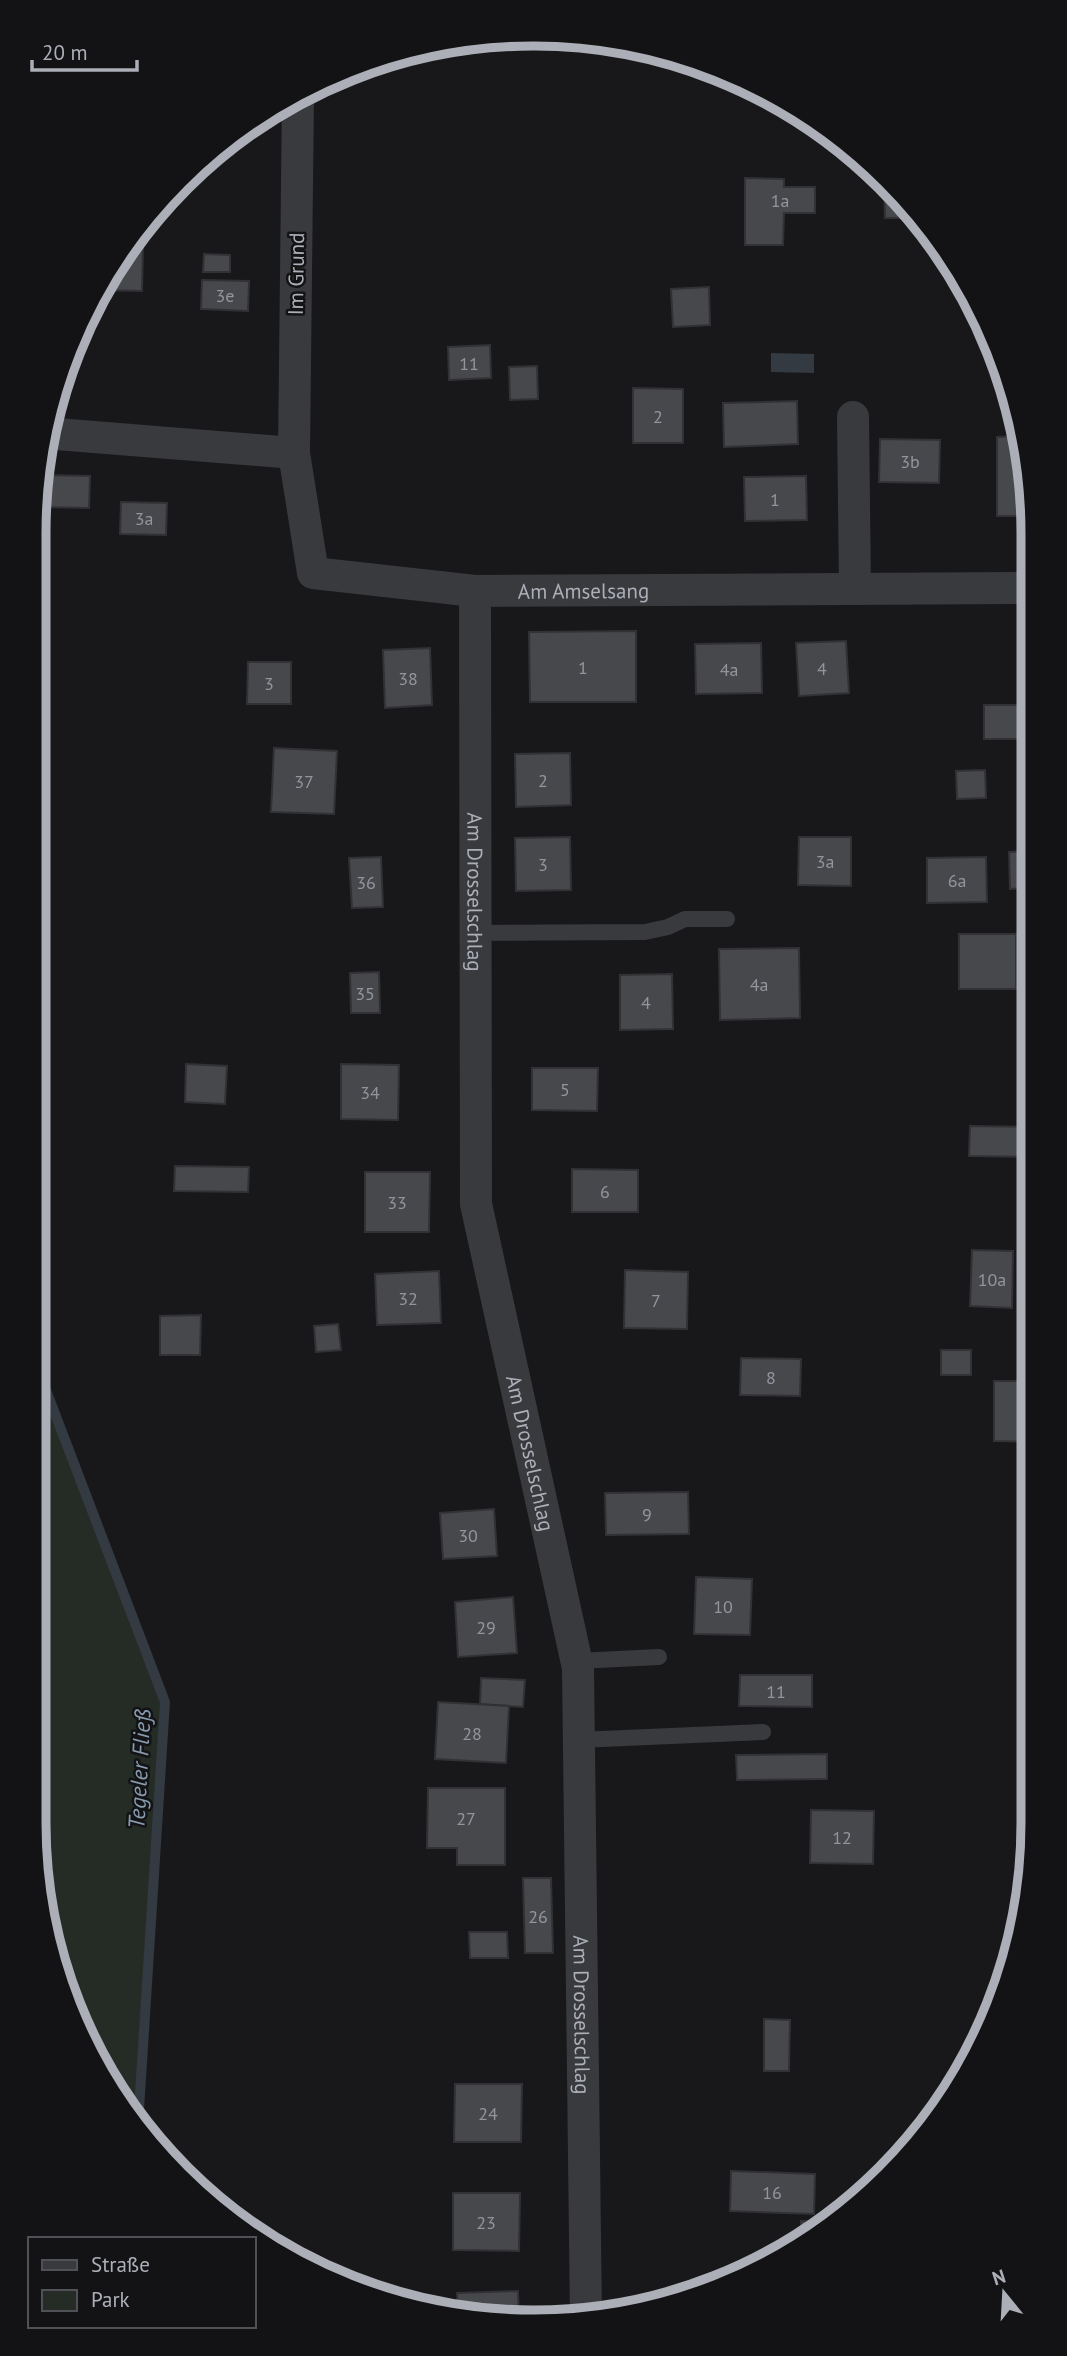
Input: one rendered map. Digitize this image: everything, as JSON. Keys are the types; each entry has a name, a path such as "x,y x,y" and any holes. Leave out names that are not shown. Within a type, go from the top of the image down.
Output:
{"street":[{"name":"Im Grund","path":"298,107 294,453 313,573"},
{"path":"853,417 855,589"},
{"path":"56,434 294,453"},
{"name":"Am Amselsang","path":"313,573 475,591 1021,588"},
{"name":"Am Drosselschlag","path":"475,591 476,1204 577,1661 586,2307"}],"lane":[{"path":"475,933 645,932 685,919 727,919"},
{"path":"577,1661 659,1657"},
{"path":"579,1740 763,1732"}],"green space":[{"path":"46,1390 165,1702 139,2110 96,2038 71,1979 55,1918 50,1886 46,1822"}],"shaded area":[{"path":"771,353 814,354 814,373 771,372"}],"building":[{"path":"745,178 784,179 784,187 815,187 815,213 784,213 783,245 745,245"},
{"path":"884,194 905,218 885,218"},
{"path":"138,247 143,247 142,291 110,290"},
{"path":"204,254 230,255 230,272 203,272"},
{"path":"202,280 249,281 248,311 201,309"},
{"path":"709,287 710,325 673,327 671,289"},
{"path":"490,345 491,378 449,380 448,347"},
{"path":"537,366 538,399 510,400 509,367"},
{"path":"633,388 683,389 683,443 633,443"},
{"path":"797,401 798,444 724,447 723,403"},
{"path":"1012,436 1020,516 997,516 997,437"},
{"path":"880,439 940,440 939,483 879,482"},
{"path":"50,475 90,476 89,508 47,507"},
{"path":"806,476 807,520 745,521 744,477"},
{"path":"121,502 167,503 166,535 120,534"},
{"path":"636,631 636,702 530,702 529,632"},
{"path":"846,641 849,693 799,696 796,643"},
{"path":"761,643 762,693 696,694 695,644"},
{"path":"430,648 432,705 385,708 383,650"},
{"path":"248,662 291,662 291,704 247,704"},
{"path":"984,705 1021,705 1021,739 984,739"},
{"path":"274,748 337,751 334,814 271,812"},
{"path":"570,753 571,805 516,807 515,754"},
{"path":"985,770 986,798 957,799 956,771"},
{"path":"570,837 571,890 516,891 515,838"},
{"path":"799,837 851,837 851,886 798,885"},
{"path":"1021,851 1021,888 1010,889 1009,852"},
{"path":"381,857 383,907 352,908 349,858"},
{"path":"986,857 987,902 927,903 927,858"},
{"path":"959,934 1016,934 1016,989 959,989"},
{"path":"799,948 800,1018 720,1020 719,949"},
{"path":"379,972 380,1013 351,1013 350,973"},
{"path":"672,974 673,1029 620,1030 620,975"},
{"path":"186,1064 227,1066 225,1104 185,1102"},
{"path":"341,1064 399,1065 398,1120 341,1119"},
{"path":"532,1068 598,1068 597,1111 532,1110"},
{"path":"970,1126 1021,1127 1021,1157 969,1156"},
{"path":"175,1166 249,1167 248,1192 174,1191"},
{"path":"572,1169 638,1170 638,1212 572,1212"},
{"path":"365,1172 430,1172 429,1232 365,1232"},
{"path":"972,1250 1013,1251 1012,1308 970,1306"},
{"path":"625,1270 688,1272 687,1329 624,1328"},
{"path":"439,1271 441,1323 377,1325 375,1274"},
{"path":"201,1315 200,1355 160,1355 160,1316"},
{"path":"338,1324 341,1350 316,1352 314,1326"},
{"path":"941,1350 971,1350 971,1375 941,1375"},
{"path":"741,1358 801,1359 800,1396 740,1395"},
{"path":"994,1381 1021,1381 1021,1442 994,1441"},
{"path":"688,1492 689,1534 606,1535 605,1493"},
{"path":"494,1509 497,1556 443,1559 440,1513"},
{"path":"696,1577 752,1579 750,1635 694,1634"},
{"path":"513,1597 517,1653 458,1657 455,1602"},
{"path":"740,1675 812,1675 812,1707 739,1706"},
{"path":"481,1678 525,1680 523,1707 480,1704"},
{"path":"438,1702 509,1706 506,1763 435,1759"},
{"path":"827,1754 827,1779 737,1780 736,1755"},
{"path":"428,1788 505,1788 505,1865 457,1865 457,1848 427,1848"},
{"path":"811,1810 874,1811 873,1864 810,1863"},
{"path":"523,1878 551,1878 553,1953 525,1953"},
{"path":"469,1932 507,1932 508,1958 470,1958"},
{"path":"764,2019 790,2020 789,2071 764,2071"},
{"path":"455,2084 522,2084 521,2142 454,2142"},
{"path":"731,2171 815,2174 814,2214 730,2211"},
{"path":"453,2193 520,2193 519,2251 453,2250"},
{"path":"801,2221 815,2221 805,2228 801,2230"},
{"path":"518,2291 519,2310 458,2304 457,2293"}],"waterway":[{"name":"Tegeler Fließ","path":"46,1390 165,1702 139,2110"}]}
